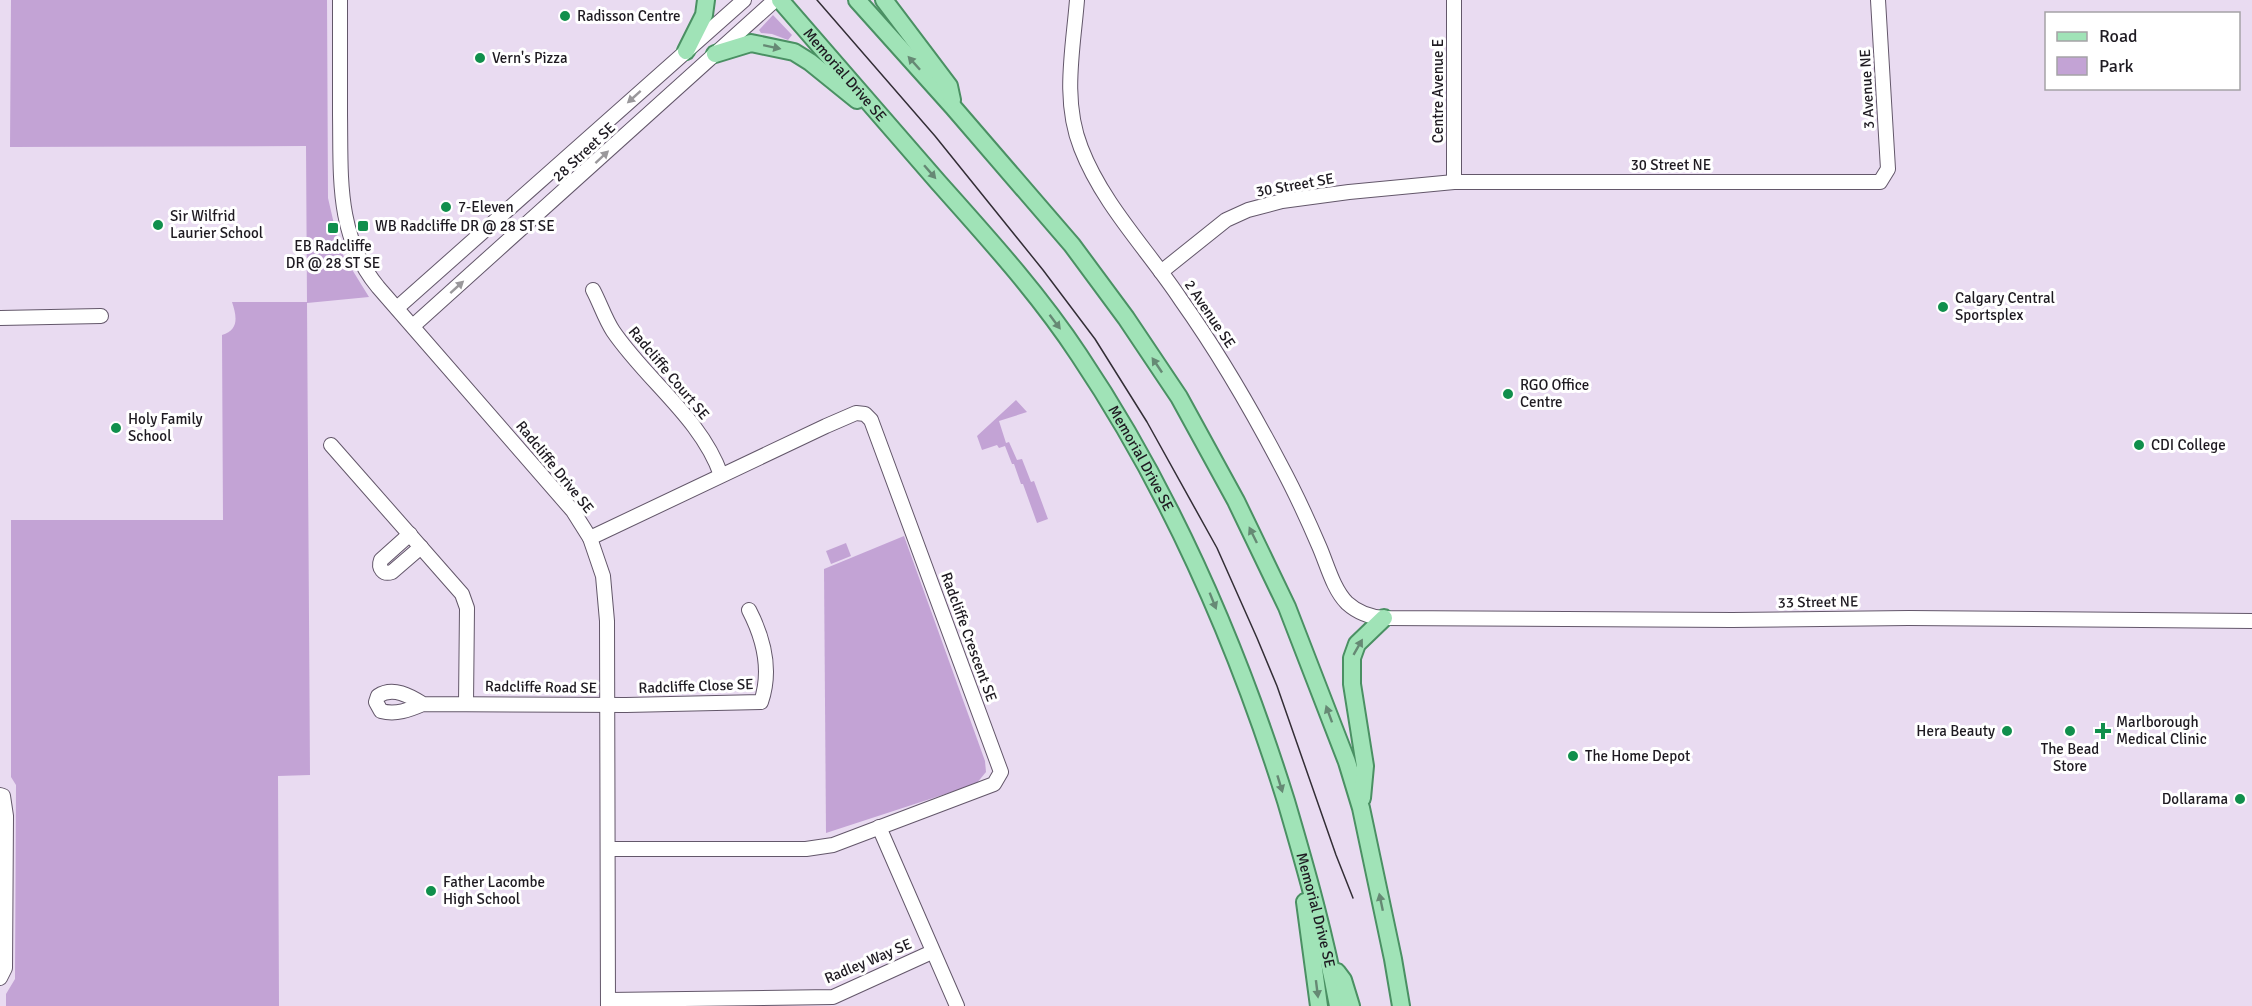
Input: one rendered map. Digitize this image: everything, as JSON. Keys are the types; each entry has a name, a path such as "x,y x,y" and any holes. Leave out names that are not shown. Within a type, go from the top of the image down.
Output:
{"main road":[{"path":"686,51 704,15 706,0"},
{"name":"Memorial Drive SE","path":"780,0 1018,273 1079,354 1148,466 1207,585 1243,673 1269,747 1306,869 1338,1006"},
{"path":"857,0 1072,245 1126,318 1179,397 1236,501 1287,607 1321,691 1361,808 1394,959 1401,1006"},
{"path":"884,0 949,86 953,107"},
{"path":"715,54 751,44 794,52 810,62 892,128"},
{"path":"1361,808 1365,766 1352,684 1352,658 1357,644 1384,618"},
{"path":"1306,869 1303,892 1319,1006"},
{"path":"1394,959 1413,1006"},
{"path":"1329,961 1343,980 1351,1006"}],"street":[{"name":"Radcliffe Drive SE","path":"339,0 340,177 343,210 352,240 364,266 375,282 573,511 590,538 603,576 607,621 608,705 608,1003"},
{"name":"28 Street SE","path":"397,308 744,0"},
{"name":"28 Street SE","path":"413,326 775,0"},
{"name":"2 Avenue SE","path":"1077,0 1070,58 1070,92 1074,127 1090,170 1202,330 1244,398 1295,494 1343,598 1360,613 1384,618"},
{"name":"Centre Avenue E","path":"1454,0 1455,182"},
{"name":"3 Avenue NE","path":"1878,0 1888,170 1885,174"},
{"name":"30 Street NE","path":"1455,182 1880,182 1885,174"},
{"name":"30 Street SE","path":"1161,272 1226,220 1248,210 1282,201 1455,182"},
{"name":"Radcliffe Court SE","path":"593,290 613,331 692,424 718,466 721,475"},
{"path":"0,318 101,316"},
{"name":"Radcliffe Crescent SE","path":"590,538 856,413 865,414 871,420 1001,772 994,784 833,844 806,849 608,849"},
{"name":"Radcliffe Road SE","path":"331,445 462,594 467,608 466,703 608,705"},
{"path":"410,534 381,560 382,571 392,572 421,547"},
{"name":"Radcliffe Close SE","path":"608,705 761,702 766,688 765,646 759,628 749,610"},
{"name":"33 Street NE","path":"1384,618 1732,620 1909,618 2252,621"},
{"path":"423,704 466,703"},
{"path":"0,978 5,968 6,816 2,795"},
{"name":"Radley Way SE","path":"608,1003 757,1002 833,997 932,952 879,827"},
{"path":"932,952 957,1006"}],"green space":[{"path":"11,0 327,0 328,198 340,250 369,297 307,303 310,775 278,776 279,1006 6,1006 6,994 15,979 16,785 11,777 11,520 223,520 222,335 228,333 234,326 235,313 232,302 307,302 306,146 10,147"},
{"path":"773,15 792,35 788,40 761,33 759,30"},
{"path":"1016,400 1027,412 999,421 1006,443 1009,442 1017,460 1022,459 1031,482 1034,481 1048,519 1037,523 1023,484 1021,484 1005,446 999,448 997,445 982,450 977,436"},
{"path":"904,536 985,761 986,772 976,784 826,833 824,569"},
{"path":"846,543 851,556 831,564 826,551"}],"tram line":[{"path":"817,0 935,136 1043,270 1095,339 1147,422 1217,548 1257,638 1277,686 1353,898"}],"place":[{"name":"Radisson Centre","path":"565,16"},
{"name":"Vern's Pizza","path":"480,58"},
{"name":"7-Eleven","path":"446,207"},
{"name":"Sir Wilfrid Laurier School","path":"158,225"},
{"name":"WB Radcliffe DR @ 28 ST SE","path":"363,226"},
{"name":"EB Radcliffe DR @ 28 ST SE","path":"333,228"},
{"name":"Calgary Central Sportsplex","path":"1943,307"},
{"name":"RGO Office Centre","path":"1508,394"},
{"name":"Holy Family School","path":"116,428"},
{"name":"CDI College","path":"2139,445"},
{"name":"Hera Beauty","path":"2007,731"},
{"name":"The Bead Store","path":"2070,731"},
{"name":"Marlborough Medical Clinic","path":"2103,731"},
{"name":"The Home Depot","path":"1573,756"},
{"name":"Dollarama","path":"2240,799"},
{"name":"Father Lacombe High School","path":"431,891"}]}
